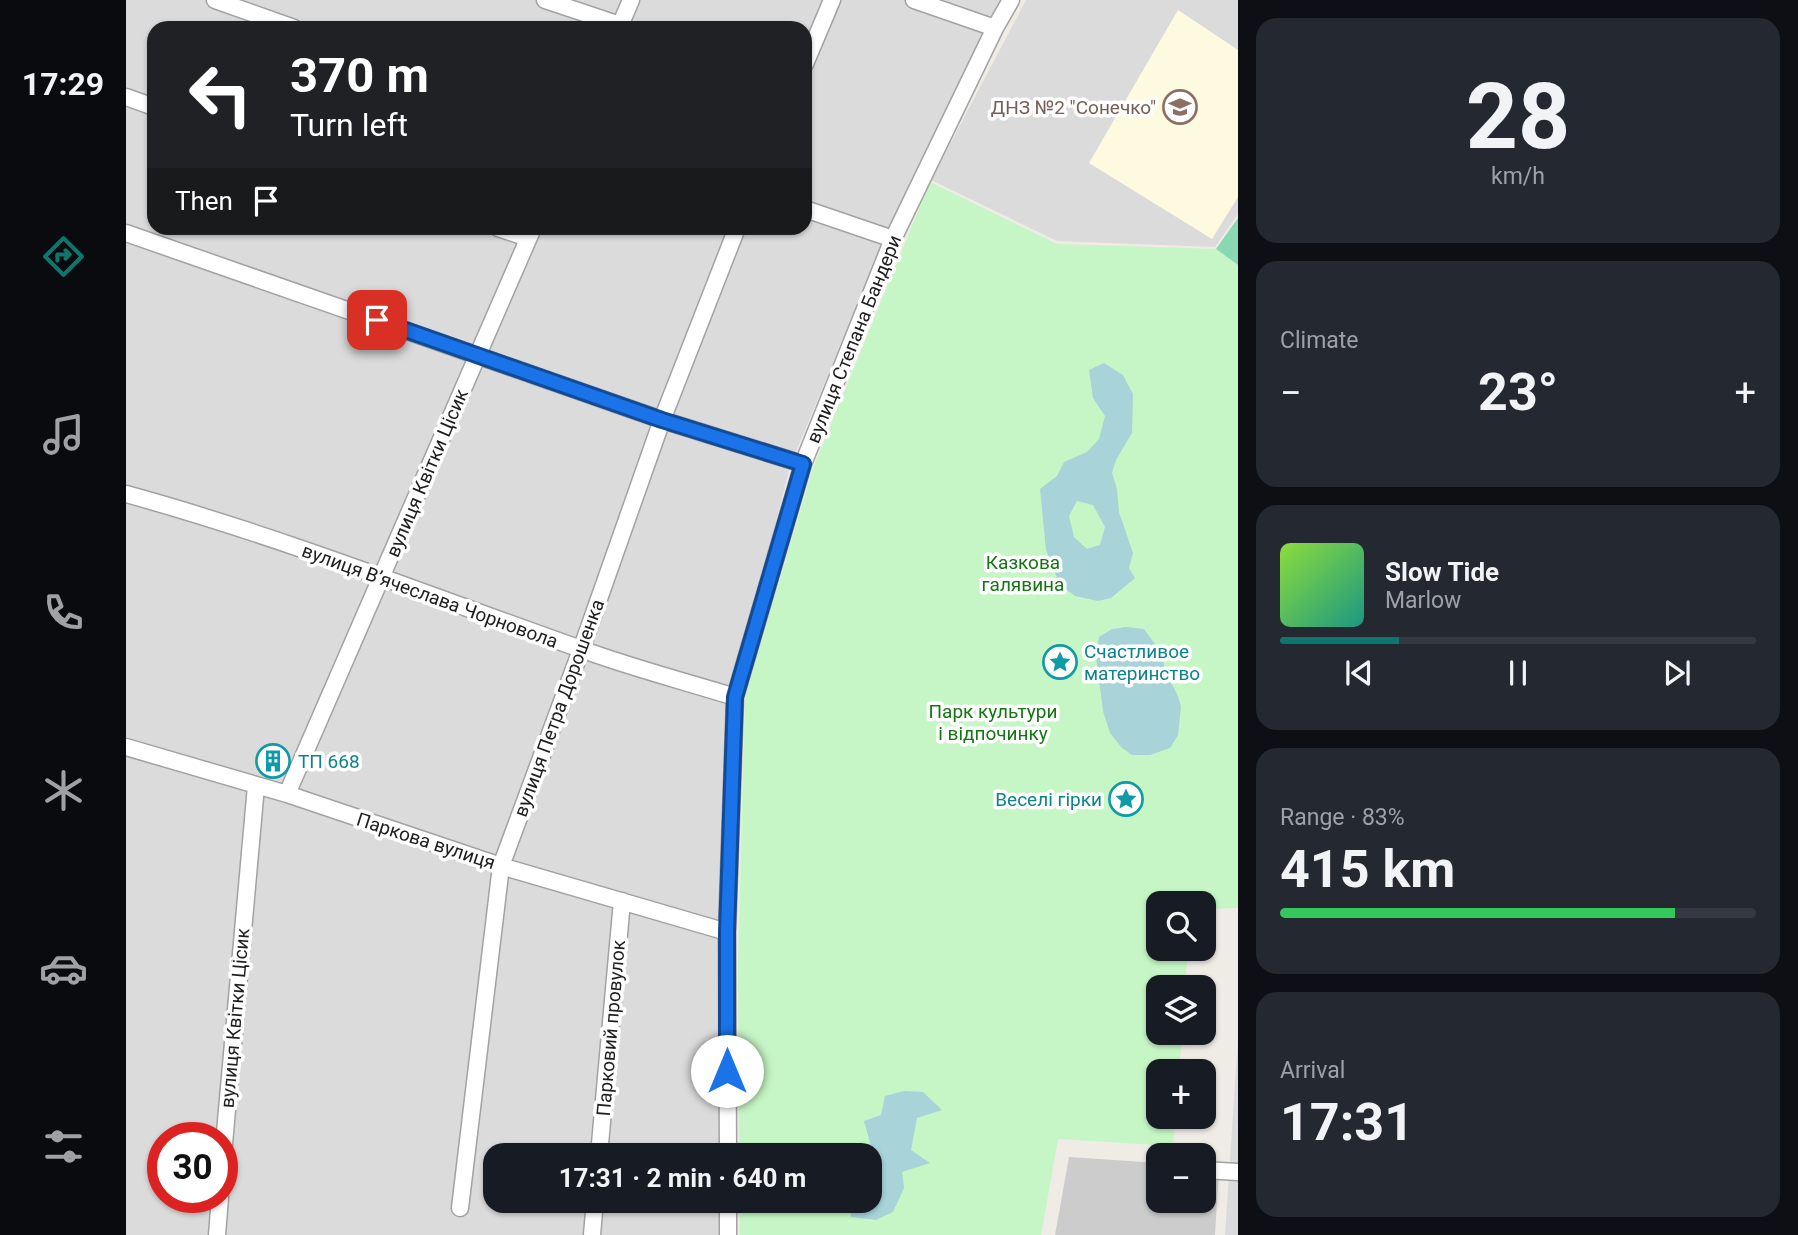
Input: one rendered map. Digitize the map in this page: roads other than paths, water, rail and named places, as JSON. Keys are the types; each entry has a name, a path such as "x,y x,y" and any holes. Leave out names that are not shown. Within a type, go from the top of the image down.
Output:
{"street":[{"path":"215,0 274,21"},
{"path":"545,0 603,21"},
{"path":"622,21 631,0"},
{"path":"812,47 832,0"},
{"path":"914,0 995,28"},
{"name":"вулиця Степана Бандери","path":"727,1143 727,932 735,697 803,464 893,239 1011,0"},
{"path":"126,97 147,104"},
{"path":"812,211 893,239"},
{"path":"126,233 662,420 803,464"},
{"name":"вулиця Квітки Цісик","path":"287,794 530,235"},
{"name":"вулиця Петра Дорошенка","path":"460,1208 501,866 662,420 734,235"},
{"name":"вулиця Вʼячеслава Чорновола","path":"126,494 382,576 581,650 735,697"},
{"name":"Паркова вулиця","path":"126,747 287,794 501,866 727,932"},
{"name":"вулиця Квітки Цісик","path":"226,1122 256,786"},
{"name":"Парковий провулок","path":"600,1143 622,901"},
{"path":"1216,1171 1238,1172"},
{"path":"217,1235 219,1213"},
{"path":"592,1235 594,1213"},
{"path":"728,1213 728,1235"}],"water":[{"path":"1104,363 1123,375 1133,394 1132,433 1116,460 1112,473 1119,512 1133,553 1129,568 1135,578 1111,598 1098,601 1075,596 1060,585 1046,550 1040,489 1057,476 1064,462 1087,452 1099,439 1105,416 1093,398 1089,370","holes":["1077,501 1093,505 1105,527 1100,545 1087,549 1074,537 1069,516"]},
{"path":"1112,629 1144,629 1160,651 1181,707 1178,735 1170,748 1150,755 1132,755 1122,748 1110,733 1103,711 1096,656 1099,637"},
{"path":"904,1091 923,1092 942,1110 917,1118 911,1150 930,1163 902,1172 904,1188 893,1212 876,1220 851,1217 851,1213 882,1213 882,1143 870,1143 864,1121 881,1115 885,1096"}],"place":[{"name":"ДНЗ №2 \"Сонечко\"","path":"1180,107"},
{"name":"Счастливое материнство","path":"1060,662"},
{"name":"ТП 668","path":"273,761"},
{"name":"Веселі гірки","path":"1126,799"}],"park label":[{"name":"Казкова галявина","path":"1023,573"},
{"name":"Парк культури і відпочинку","path":"993,722"}]}
